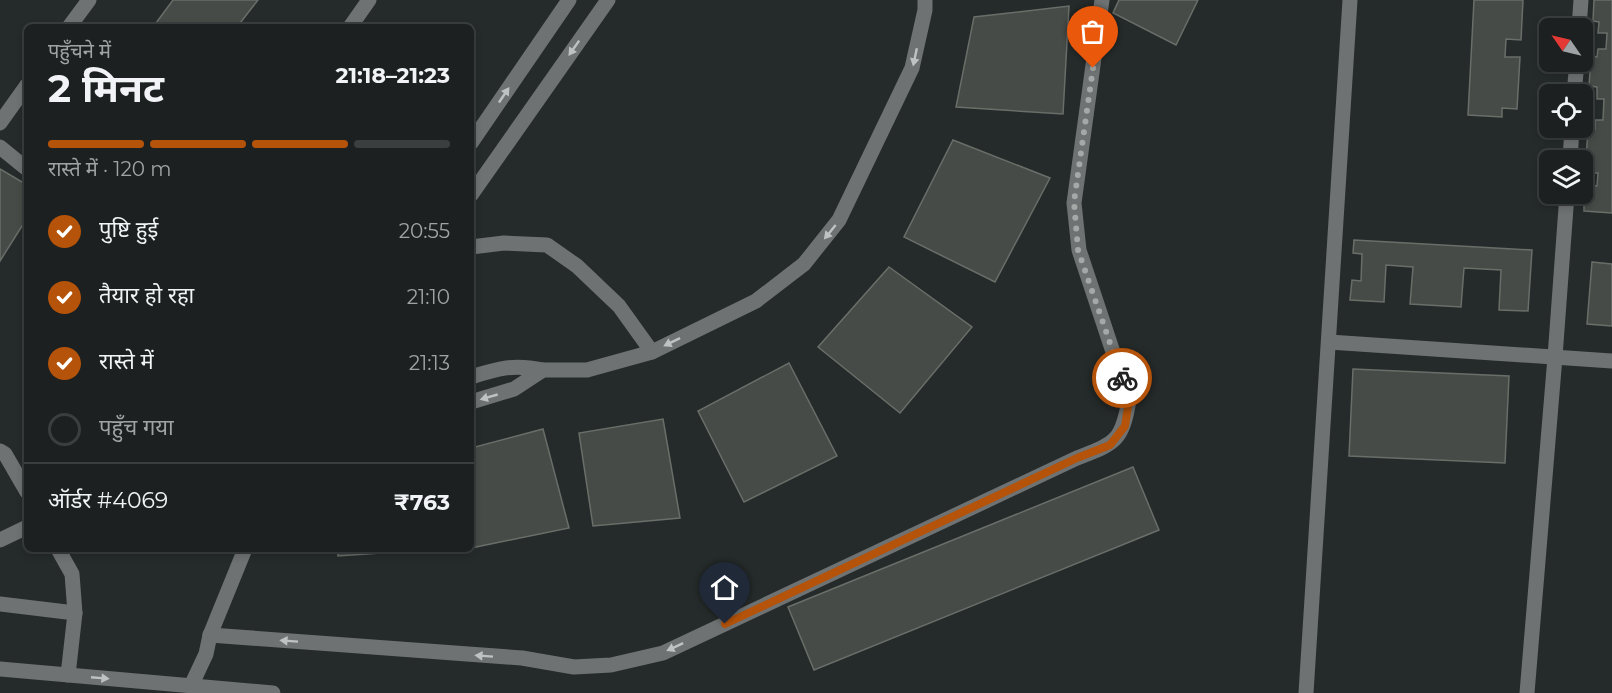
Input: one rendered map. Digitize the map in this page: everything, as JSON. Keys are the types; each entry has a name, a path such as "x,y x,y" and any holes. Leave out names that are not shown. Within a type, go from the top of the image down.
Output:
{"street":[{"path":"71,24 89,0"},
{"path":"352,24 369,0"},
{"path":"474,139 569,0"},
{"path":"474,191 608,0"},
{"path":"474,376 499,369 523,366 543,370 587,370 652,352 756,301 804,264 839,220 912,68 925,10 924,0"},
{"path":"210,635 522,658 574,667 611,665 663,653 1077,458 1110,445 1125,426 1129,400 1078,250 1074,202 1102,0"},
{"path":"1306,693 1350,0"},
{"path":"1580,18 1581,0"},
{"path":"0,123 24,89"},
{"path":"0,147 24,167"},
{"path":"1527,693 1556,357 1566,204"},
{"path":"474,247 504,243 547,245 577,266 619,306 652,352"},
{"path":"1329,342 1612,361"},
{"path":"474,401 514,389 543,370"},
{"path":"0,451 5,454 24,487"},
{"path":"0,540 24,528"},
{"path":"60,552 72,574 75,613 68,675"},
{"path":"190,686 206,654 210,635 244,552"},
{"path":"0,604 75,613"},
{"path":"0,669 273,693"}],"building":[{"path":"173,0 258,0 239,24 155,24"},
{"path":"1119,0 1198,0 1176,45 1113,13"},
{"path":"1474,0 1523,0 1521,40 1506,39 1505,57 1520,57 1517,109 1502,108 1502,117 1468,115"},
{"path":"1594,0 1612,0 1612,213 1584,211 1584,204 1593,204 1593,185 1597,186 1598,173 1593,173 1593,150 1587,150 1587,138 1593,138 1595,120 1603,120 1604,99 1597,99 1597,87 1589,84 1590,72 1593,72 1593,56 1597,57 1598,49 1606,49 1607,33 1598,33 1599,22 1593,21"},
{"path":"1069,6 1063,114 956,107 974,17"},
{"path":"953,140 1050,178 995,282 904,237"},
{"path":"0,169 24,183 24,223 0,261"},
{"path":"1354,240 1532,250 1528,311 1499,310 1501,270 1464,268 1461,307 1410,304 1413,267 1386,265 1384,302 1350,300 1352,280 1361,281 1362,254 1353,253"},
{"path":"1592,262 1612,264 1612,326 1587,324"},
{"path":"889,267 972,327 900,413 818,347"},
{"path":"789,363 837,456 744,502 698,411"},
{"path":"1353,369 1509,376 1505,463 1349,456"},
{"path":"663,419 680,518 593,526 579,433"},
{"path":"543,429 569,528 474,547 474,447"},
{"path":"1133,467 1159,530 814,670 788,607"},
{"path":"337,552 396,552 338,556"}],"way so far":[{"path":"1093,68 1074,202 1078,250 1122,378"}],"route":[{"path":"725,624 1077,458 1110,445 1125,426 1129,400 1122,378"}]}
